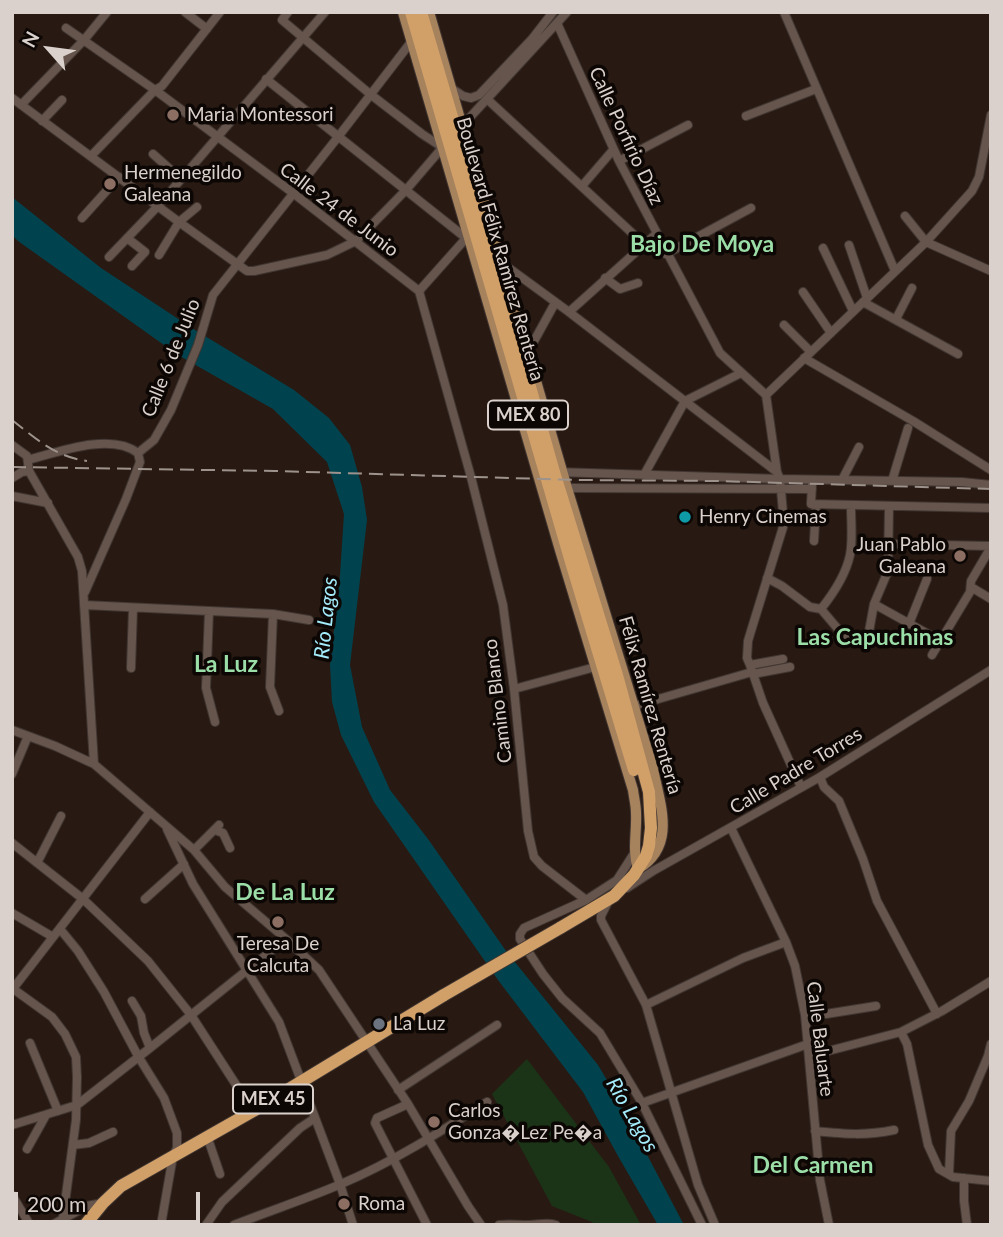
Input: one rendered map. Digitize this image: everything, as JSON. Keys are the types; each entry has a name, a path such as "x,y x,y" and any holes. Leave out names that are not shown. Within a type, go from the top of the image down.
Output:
{"highway":[{"name":"Boulevard Félix Ramírez Rentería","path":"421,12 459,129 477,233 498,262 571,562 608,664 617,675 649,792 652,828 645,861 612,897"},
{"name":"Boulevard Félix Ramírez Rentería","path":"404,13 477,233 527,423 550,473 608,664 642,798 651,817"},
{"path":"560,550 571,562"},
{"path":"620,747 630,756"},
{"name":"MEX 45","path":"85,1225 121,1186 253,1111 612,897"}],"main road":[{"path":"429,12 451,88 459,129"},
{"path":"404,13 442,147 477,233"},
{"name":"Félix Ramírez Rentería","path":"498,262 528,352 550,473 560,550 608,664 634,706 653,769 663,816 663,835 658,850 645,861 636,843 633,790 620,747 608,664 567,488 550,473"}],"street":[{"path":"22,105 107,12"},
{"path":"184,12 207,29"},
{"path":"91,156 162,86 220,12"},
{"path":"12,98 247,271 327,255 356,241 406,190 442,147 370,94 302,38 282,20 288,12"},
{"path":"109,257 158,206 325,12"},
{"path":"459,129 534,42 553,12"},
{"path":"451,88 471,99 479,95 567,12"},
{"path":"784,12 895,271"},
{"name":"Calle Porfirio Díaz","path":"557,23 613,150 720,353 766,395"},
{"name":"Calle 24 de Junio","path":"66,28 155,90 419,291"},
{"name":"Calle 6 de Julio","path":"138,453 154,440 171,410 198,345 213,295 411,41"},
{"path":"266,79 406,190 477,233 419,291"},
{"path":"746,116 817,89"},
{"path":"487,99 645,245"},
{"path":"43,121 62,100"},
{"path":"801,787 763,703 747,658 748,641 784,524 766,395 926,242 971,191 986,164 991,115"},
{"path":"619,161 688,125"},
{"path":"582,186 613,150"},
{"path":"153,155 181,179"},
{"path":"82,218 119,177"},
{"path":"159,255 178,222 197,207"},
{"path":"666,254 751,208"},
{"path":"905,216 926,242 991,271"},
{"path":"569,312 656,234"},
{"path":"127,238 145,252 132,266"},
{"path":"849,245 865,300 958,354"},
{"path":"823,248 853,311"},
{"path":"498,262 569,312 778,476"},
{"path":"605,278 620,289 638,283"},
{"path":"896,319 912,288"},
{"name":"Camino Blanco","path":"419,291 471,477 503,605 528,831 534,857 586,900"},
{"path":"803,292 831,333"},
{"path":"528,352 555,303"},
{"path":"784,325 807,355 991,470"},
{"path":"644,475 685,401 741,373"},
{"path":"892,481 908,428"},
{"path":"28,460 89,445 113,443 125,445 138,453 140,462 84,594"},
{"path":"12,447 23,451 27,456 29,471 78,556 82,571 94,764"},
{"path":"842,480 859,447"},
{"path":"12,478 29,471"},
{"path":"550,473 778,476 812,485"},
{"path":"567,488 781,489 842,480 991,485"},
{"path":"812,485 814,541"},
{"path":"12,496 48,503"},
{"path":"814,505 991,508"},
{"path":"821,609 847,566 850,553 851,506"},
{"path":"767,578 810,607 821,609 843,635 852,641 868,637 874,604 888,571 889,506"},
{"path":"889,544 991,547 971,581 970,592 932,655"},
{"path":"909,624 927,579"},
{"path":"971,587 991,599"},
{"path":"874,604 939,640"},
{"path":"84,605 273,614 309,620"},
{"path":"131,668 133,608"},
{"path":"209,612 206,688 215,722"},
{"path":"273,614 270,687 279,711"},
{"path":"634,706 783,659"},
{"path":"514,689 608,664"},
{"path":"752,670 790,667"},
{"name":"Calle Padre Torres","path":"612,897 645,861 731,828 820,777 991,670"},
{"path":"12,730 94,764 191,847 225,887 319,970 408,1104 480,1222 498,1225 556,1225"},
{"path":"12,774 28,736"},
{"path":"820,777 827,790 839,801 877,901 937,1014"},
{"path":"63,1222 73,1145 76,1057 65,1034 52,1017 13,989 150,812"},
{"path":"37,863 61,816"},
{"path":"166,826 193,884 279,1021 354,1225"},
{"path":"180,855 217,828 223,833 230,848"},
{"name":"Calle Baluarte","path":"731,828 795,966 805,1015 820,1180 829,1225"},
{"path":"12,843 83,899 148,961 191,1015 253,1111"},
{"path":"645,861 586,900 524,928 520,939 562,998 600,1033 642,1103 702,1225"},
{"path":"145,899 184,864"},
{"path":"612,897 603,910 601,920 646,1005 698,1185 715,1225"},
{"path":"12,913 53,937"},
{"path":"60,929 78,951 104,992 164,1098 177,1133 177,1147 173,1156 161,1225"},
{"path":"12,1125 76,1105 101,1088 286,939"},
{"path":"646,1005 743,958 786,942"},
{"path":"809,1056 901,1032 991,981"},
{"path":"132,1001 141,1016 150,1048"},
{"path":"805,1015 876,1006"},
{"path":"398,1090 497,1025"},
{"path":"901,1032 907,1044 928,1145 939,1169 951,1176 991,1181"},
{"path":"30,1043 58,1111"},
{"path":"642,1103 808,1044"},
{"path":"951,1176 951,1131 969,1101 991,1044"},
{"path":"234,1225 253,1221 393,1159 487,1102"},
{"path":"408,1104 377,1118 374,1123 425,1224"},
{"path":"27,1149 46,1115"},
{"path":"206,1225 222,1202 300,1128 315,1118"},
{"path":"815,1131 853,1135 894,1130"},
{"path":"73,1145 89,1143 113,1132"},
{"path":"207,1136 220,1174"},
{"path":"964,1178 964,1213 967,1225"},
{"path":"12,1195 30,1225"},
{"path":"52,1225 63,1222 87,1206 103,1203"}],"green space":[{"path":"527,1059 609,1167 641,1225 594,1225 552,1206 492,1094"}],"water":[{"path":"12,197 101,268 195,330 294,390 329,418 350,445 362,487 367,520 350,665 362,727 390,790 428,839 506,951 598,1065 684,1225 658,1225 583,1092 498,980 374,802 341,735 332,702 330,665 344,514 327,462 273,409 178,355 18,241 12,235"}],"railway":[{"path":"12,420 56,451 87,461"},
{"path":"12,467 991,489"}],"place":[{"name":"Maria Montessori","path":"173,115"},
{"name":"Hermenegildo Galeana","path":"110,184"},
{"name":"Henry Cinemas","path":"685,517"},
{"name":"Juan Pablo Galeana","path":"960,556"},
{"name":"Teresa De Calcuta","path":"278,922"},
{"name":"La Luz","path":"379,1024"},
{"name":"Carlos Gonza�Lez Pe�a","path":"434,1122"},
{"name":"Roma","path":"344,1204"}],"district":[{"name":"Bajo De Moya","path":"702,245"},
{"name":"Las Capuchinas","path":"875,638"},
{"name":"La Luz","path":"226,665"},
{"name":"De La Luz","path":"285,893"},
{"name":"Del Carmen","path":"813,1166"}],"water label":[{"name":"Río Lagos","path":"326,618"},
{"name":"Río Lagos","path":"632,1115"}]}
